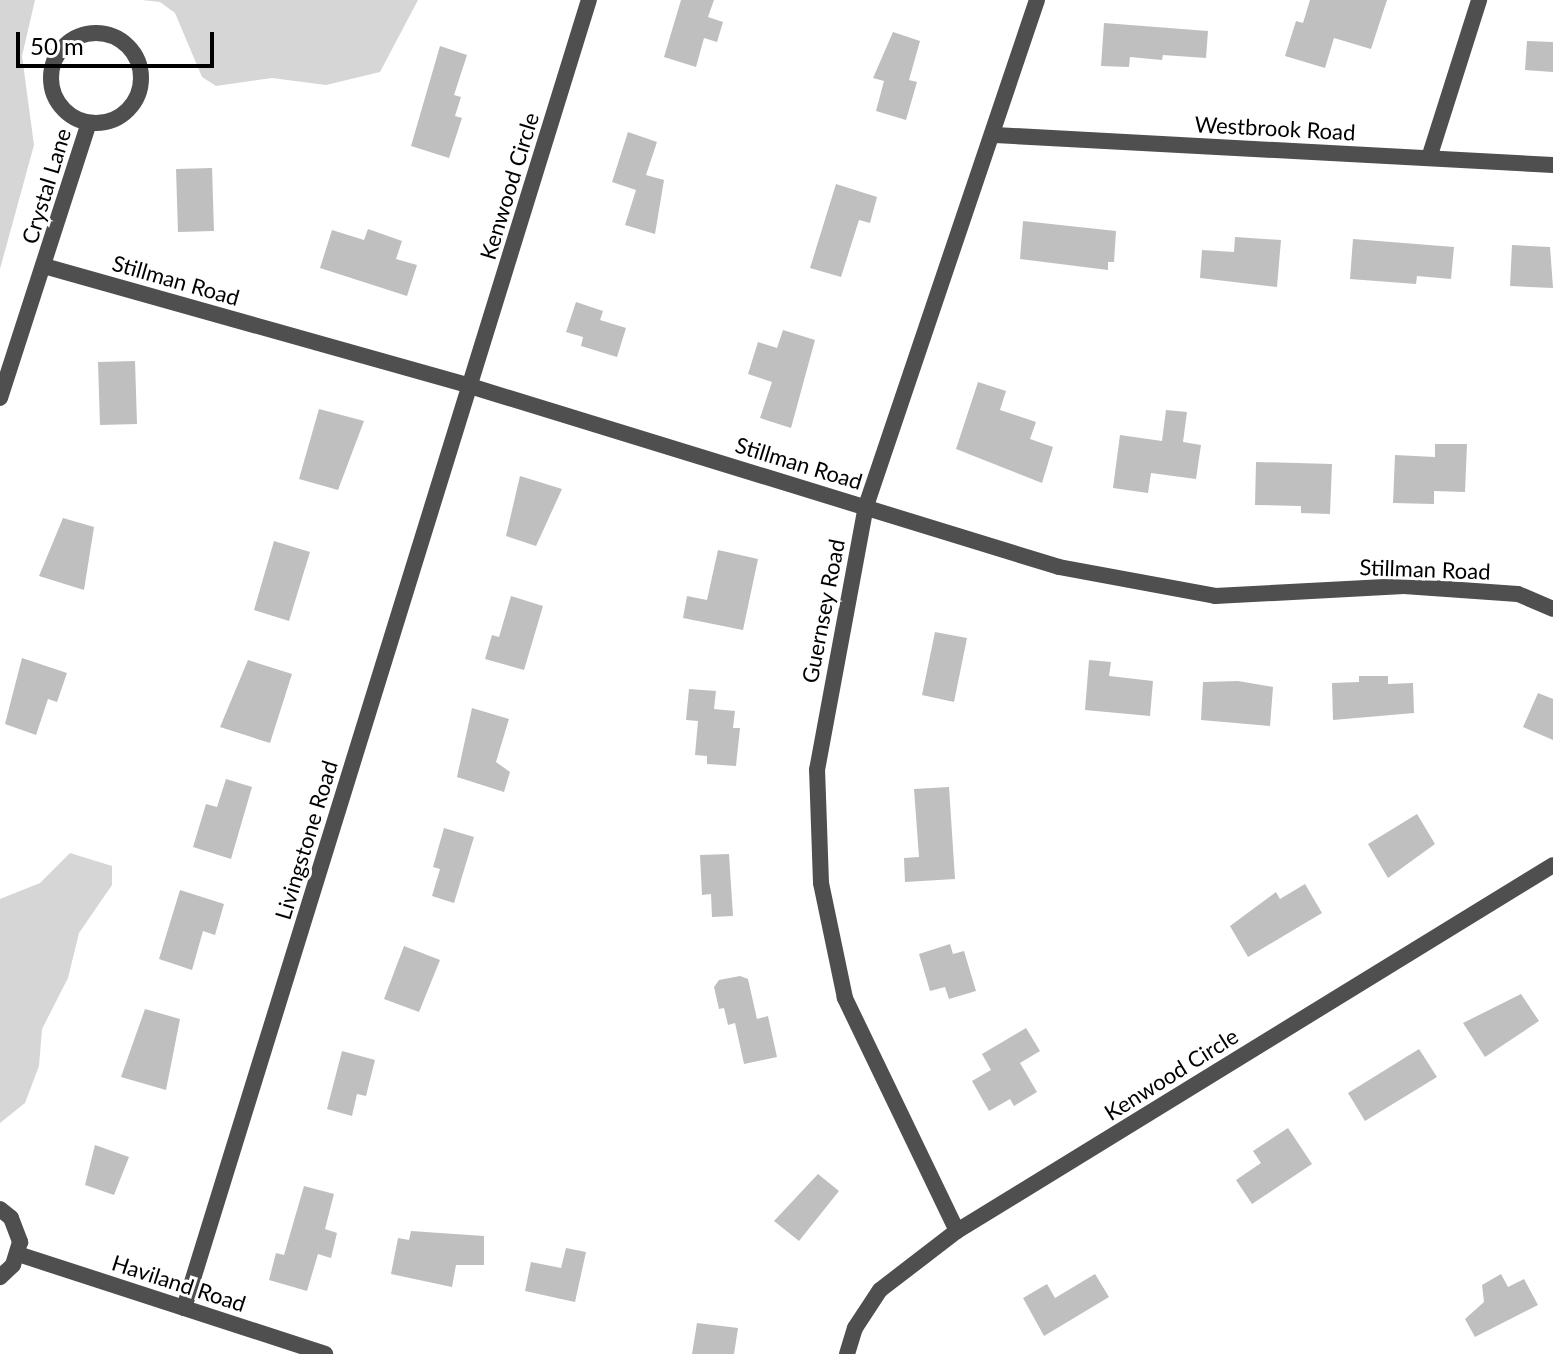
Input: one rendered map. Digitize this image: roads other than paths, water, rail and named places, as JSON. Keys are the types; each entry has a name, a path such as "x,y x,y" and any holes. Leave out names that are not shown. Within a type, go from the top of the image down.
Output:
{"street":[{"name":"Kenwood Circle","path":"470,386 589,0"},
{"name":"Guernsey Road","path":"957,1231 845,998 821,883 817,770 866,506 995,135 1037,0"},
{"path":"1429,158 1479,0"},
{"name":"Crystal Lane","path":"101,32 116,36 137,56 141,85 128,110 117,119 89,123 62,108 54,95 53,64 71,40 101,32"},
{"name":"Crystal Lane","path":"0,398 89,123"},
{"name":"Westbrook Road","path":"995,135 1553,165"},
{"name":"Stillman Road","path":"44,266 470,386 1059,567 1215,596 1404,586 1518,594 1553,609"},
{"name":"Livingstone Road","path":"184,1308 470,386"},
{"name":"Kenwood Circle","path":"847,1354 855,1328 880,1290 957,1231 1553,865"},
{"path":"0,1209 17,1229 18,1254 0,1277"},
{"name":"Haviland Road","path":"18,1254 325,1354"}]}
